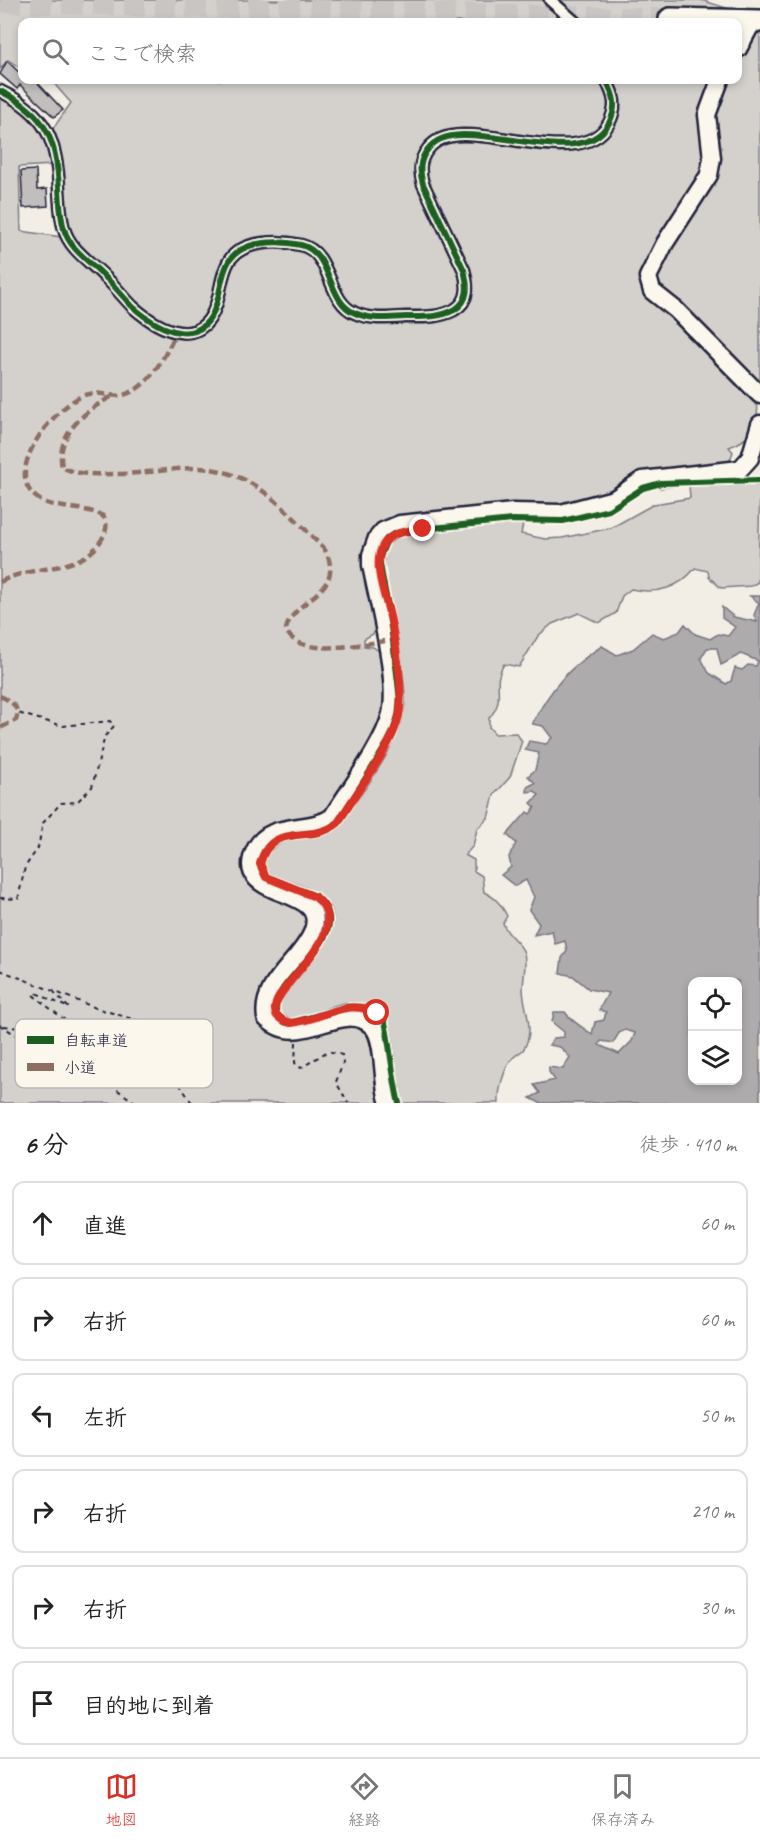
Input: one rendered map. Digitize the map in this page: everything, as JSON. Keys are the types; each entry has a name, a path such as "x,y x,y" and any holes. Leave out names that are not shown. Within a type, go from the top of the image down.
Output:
{"highway":[{"path":"742,21 757,21"}],"main road":[{"path":"742,43 757,21"},
{"path":"719,84 707,115 712,158 709,176 665,243 648,277 652,291 760,395"},
{"path":"389,1103 379,1044 375,1030 370,1024 356,1018 341,1018 297,1030 286,1030 274,1026 266,1018 264,1009 270,992 303,948 313,932 315,921 311,910 303,901 256,880 252,872 252,861 260,842 268,836 279,830 318,824 332,817 388,724 393,701 371,565 371,555 377,538 390,528 425,520 454,520 513,512 561,513 614,499 642,480 740,469 750,458 760,424"}],"street":[{"path":"550,0 570,18"},
{"path":"0,91 27,107 45,127 52,140 59,176 61,216 64,231 71,243 151,322 169,331 187,332 201,327 212,315 225,270 235,255 257,244 293,244 313,251 320,257 339,298 346,308 357,314 388,318 438,316 458,308 463,302 467,284 464,270 423,184 420,174 425,152 435,141 459,135 543,144 591,139 607,127 612,117 614,96 608,84"}],"path":[{"path":"0,898 18,899 25,867 38,848 43,824 62,803 77,802 92,787 105,736 114,726 111,721 63,726 18,713"},
{"path":"0,970 88,1005 133,1019"},
{"path":"52,990 69,1008 36,993 33,995 63,1019"},
{"path":"0,1025 15,1027"},
{"path":"4,1026 15,1033"},
{"path":"297,1030 295,1053 297,1066 305,1067 327,1051 342,1055 344,1058 336,1082 348,1103"},
{"path":"115,1088 136,1103"},
{"path":"182,1088 192,1103"}],"shaded area":[{"path":"0,0 544,0 566,18 18,18 18,66 8,60 0,69"},
{"path":"559,0 701,0 739,12 671,11 668,7 667,18 578,18"},
{"path":"760,28 760,386 661,294 653,270 699,198 711,125 725,84 742,84 742,53"},
{"path":"54,84 603,84 609,98 606,118 596,130 580,137 540,139 457,130 439,134 428,142 434,147 452,141 475,140 556,148 581,146 601,139 615,123 619,112 619,101 614,84 715,84 708,167 644,276 757,400 757,416 752,430 743,440 729,447 733,452 730,460 721,468 562,508 378,527 376,627 373,634 364,639 364,646 373,647 379,651 383,662 387,700 383,722 330,811 317,819 278,825 244,871 250,885 287,900 302,912 306,920 307,930 258,998 258,1016 263,1027 272,1033 285,1034 342,1025 365,1030 374,1044 383,1103 0,1103 0,96 21,109 36,123 46,141 53,165 19,167 21,231 62,237 56,139 52,130 71,103"},
{"path":"717,482 760,482 758,582 751,586 721,588 709,577 708,571 695,568 682,581 667,588 649,591 631,589 622,596 616,613 599,623 579,613 552,624 538,636 519,667 504,664 498,678 497,704 489,718 489,727 495,734 516,733 522,741 510,777 494,795 488,818 477,829 473,846 465,855 474,860 474,871 482,876 484,892 503,908 507,916 503,923 505,928 524,953 523,990 529,1035 523,1050 506,1068 499,1103 403,1103 391,1030 387,1016 383,1012 373,1006 355,1002 344,1003 311,1015 290,1019 279,1011 283,997 328,936 333,921 330,907 316,893 268,873 264,864 269,853 277,845 331,831 341,825 381,764 398,731 403,715 404,685 385,576 385,549 393,540 403,535 512,524 523,524 521,534 545,539 562,538 611,528 654,504 690,498 689,485"},
{"path":"750,596 760,596 760,1103 540,1103 530,1098 540,1093 534,1085 555,1080 549,1072 549,1067 563,1069 570,1057 560,1047 549,1045 554,1038 564,1037 564,1032 552,1022 554,1012 565,1012 574,1022 592,1034 595,1022 604,1020 606,1012 599,1010 608,993 589,989 573,976 560,973 562,958 567,951 565,941 555,944 552,931 534,935 539,924 529,910 534,897 526,880 515,886 501,875 511,867 509,857 516,843 507,835 527,812 530,814 535,807 531,803 539,795 535,791 527,792 527,787 535,783 528,776 535,770 539,753 525,750 529,741 546,744 552,738 543,726 532,724 561,680 579,662 602,646 617,655 633,649 652,633 664,638 679,632 685,624 695,634 710,639 718,634 728,636 735,627 722,618 722,607 734,617 757,622 754,615 759,603","holes":["707,648 717,648 721,665 741,654 758,661 756,666 748,665 742,670 735,668 731,681 726,684 709,673 701,658","625,1030 635,1033 632,1041 619,1054 599,1045 601,1041 613,1043 619,1033"]}],"building":[{"path":"7,61 18,71 18,84 39,84 63,110 54,117 20,85 17,89 0,74"},
{"path":"36,170 37,190 47,189 48,206 23,208 21,171"}],"tunnel":[{"path":"0,2 631,18"}],"marked path":[{"path":"0,582 27,572 71,563 94,549 103,537 106,529 103,516 87,510 52,505 37,498 27,487 25,473 28,457 46,427 71,403 89,394 115,396 130,393 144,383 160,362 177,332"},
{"path":"111,397 92,409 74,425 63,444 62,467 74,472 95,474 193,468 214,470 251,483 297,521 325,550 330,564 329,576 324,585 291,618 286,629 292,638 302,644 315,647 385,641"},
{"path":"0,696 14,705 17,711 16,720 0,728"}],"cycle path":[{"path":"0,91 28,109 38,119 52,142 58,172 60,209 71,243 143,315 166,328 178,332 190,332 200,328 209,319 216,305 226,266 235,254 252,245 272,242 301,245 311,250 325,267 339,298 355,313 380,318 424,317 454,310 463,302 467,292 464,270 423,184 421,166 425,153 443,138 465,135 547,144 572,144 594,138 609,123 613,111 613,96 608,84"},
{"path":"399,1103 384,1019 376,1013 368,1009 349,1007 291,1023 285,1022 276,1013 278,999 286,985 322,940 329,926 327,911 315,896 266,877 260,864 265,851 273,842 283,837 328,829 338,823 392,736 399,714 400,699 391,624 379,559 387,539 394,534 423,529 512,520 563,521 609,510 643,488 661,483 760,480"}],"route":[{"path":"377,1013 358,1006 348,1006 291,1023 285,1022 276,1013 274,1006 278,999 314,952 330,923 327,909 322,902 308,892 266,877 260,864 262,855 276,840 288,835 327,830 338,823 392,736 399,714 400,699 392,624 380,568 380,552 387,539 394,534 423,529"}]}
